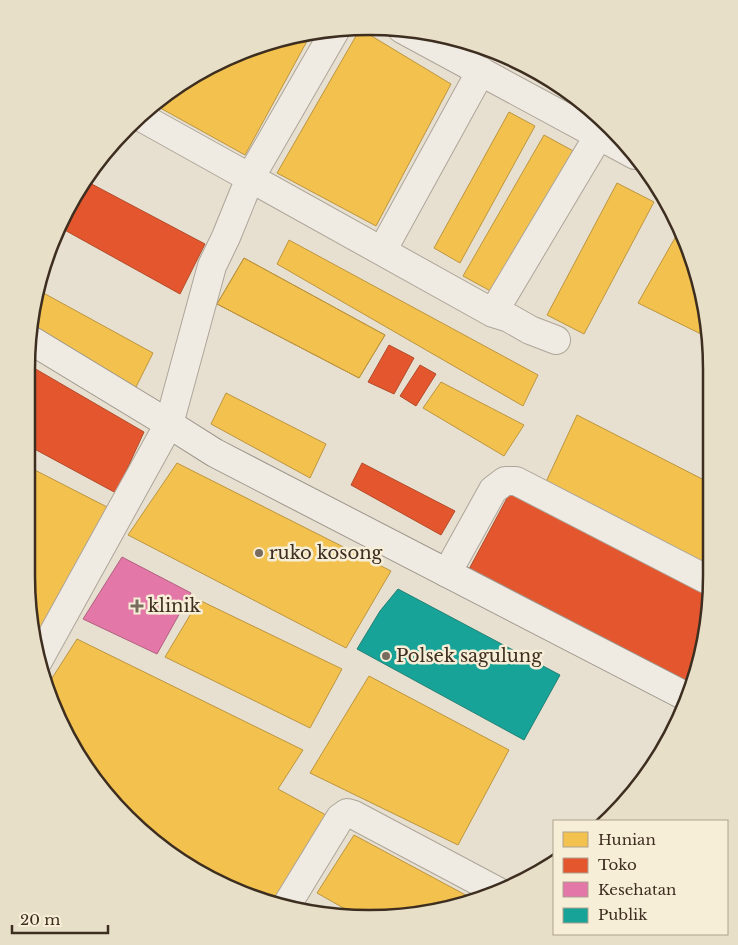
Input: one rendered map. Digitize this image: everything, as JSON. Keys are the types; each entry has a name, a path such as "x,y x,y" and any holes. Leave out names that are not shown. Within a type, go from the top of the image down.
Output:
{"street":[{"path":"43,651 169,424 212,266 250,178 331,37"},
{"path":"421,39 615,144"},
{"path":"382,251 481,72"},
{"path":"147,120 493,313 509,318 530,330 556,340"},
{"path":"493,313 599,135"},
{"path":"36,343 215,453 681,694"},
{"path":"446,573 494,490 505,481 516,481 703,577"},
{"path":"290,901 340,818 347,813 490,887"}],"building: Hunian":[{"path":"370,35 451,84 376,226 277,173 356,36"},
{"path":"307,41 245,155 161,108 183,91 221,69 283,46"},
{"path":"509,112 535,126 460,263 434,248"},
{"path":"544,135 577,153 496,294 463,276"},
{"path":"617,183 654,202 584,334 547,315"},
{"path":"676,236 692,283 701,334 638,303"},
{"path":"289,240 538,375 523,406 277,264"},
{"path":"244,258 385,335 359,378 217,304"},
{"path":"244,258 385,335 359,378 217,304"},
{"path":"44,293 153,353 135,389 38,330"},
{"path":"441,382 524,425 504,456 423,408"},
{"path":"226,393 326,444 310,478 211,424"},
{"path":"577,415 703,479 703,564 545,484"},
{"name":"ruko kosong","path":"177,463 391,571 346,648 128,535"},
{"path":"35,470 109,508 40,632 35,576"},
{"path":"199,600 342,669 310,728 165,657"},
{"path":"77,639 303,750 278,789 326,815 278,897 221,876 183,854 133,812 91,762 69,724 52,679"},
{"path":"369,676 509,750 458,845 310,773"},
{"path":"354,835 466,895 434,904 369,910 345,909 317,893"}],"building: Toko":[{"path":"91,183 205,244 180,294 65,230"},
{"path":"389,345 414,358 394,394 368,382"},
{"path":"420,365 436,374 416,406 400,396"},
{"path":"35,369 144,432 116,493 35,449"},
{"path":"362,463 455,511 441,535 351,485"},
{"path":"513,487 703,586 697,641 684,686 467,573"}],"building: Kesehatan":[{"name":"klinik","path":"122,557 191,593 157,654 83,619"}],"building: Publik":[{"name":"ruko kosong","path":"398,589 560,675 524,740 357,649 380,611"}],"place":[{"name":"ruko kosong","path":"259,553"},
{"name":"klinik","path":"137,606"},
{"name":"Polsek sagulung","path":"386,656"}]}
